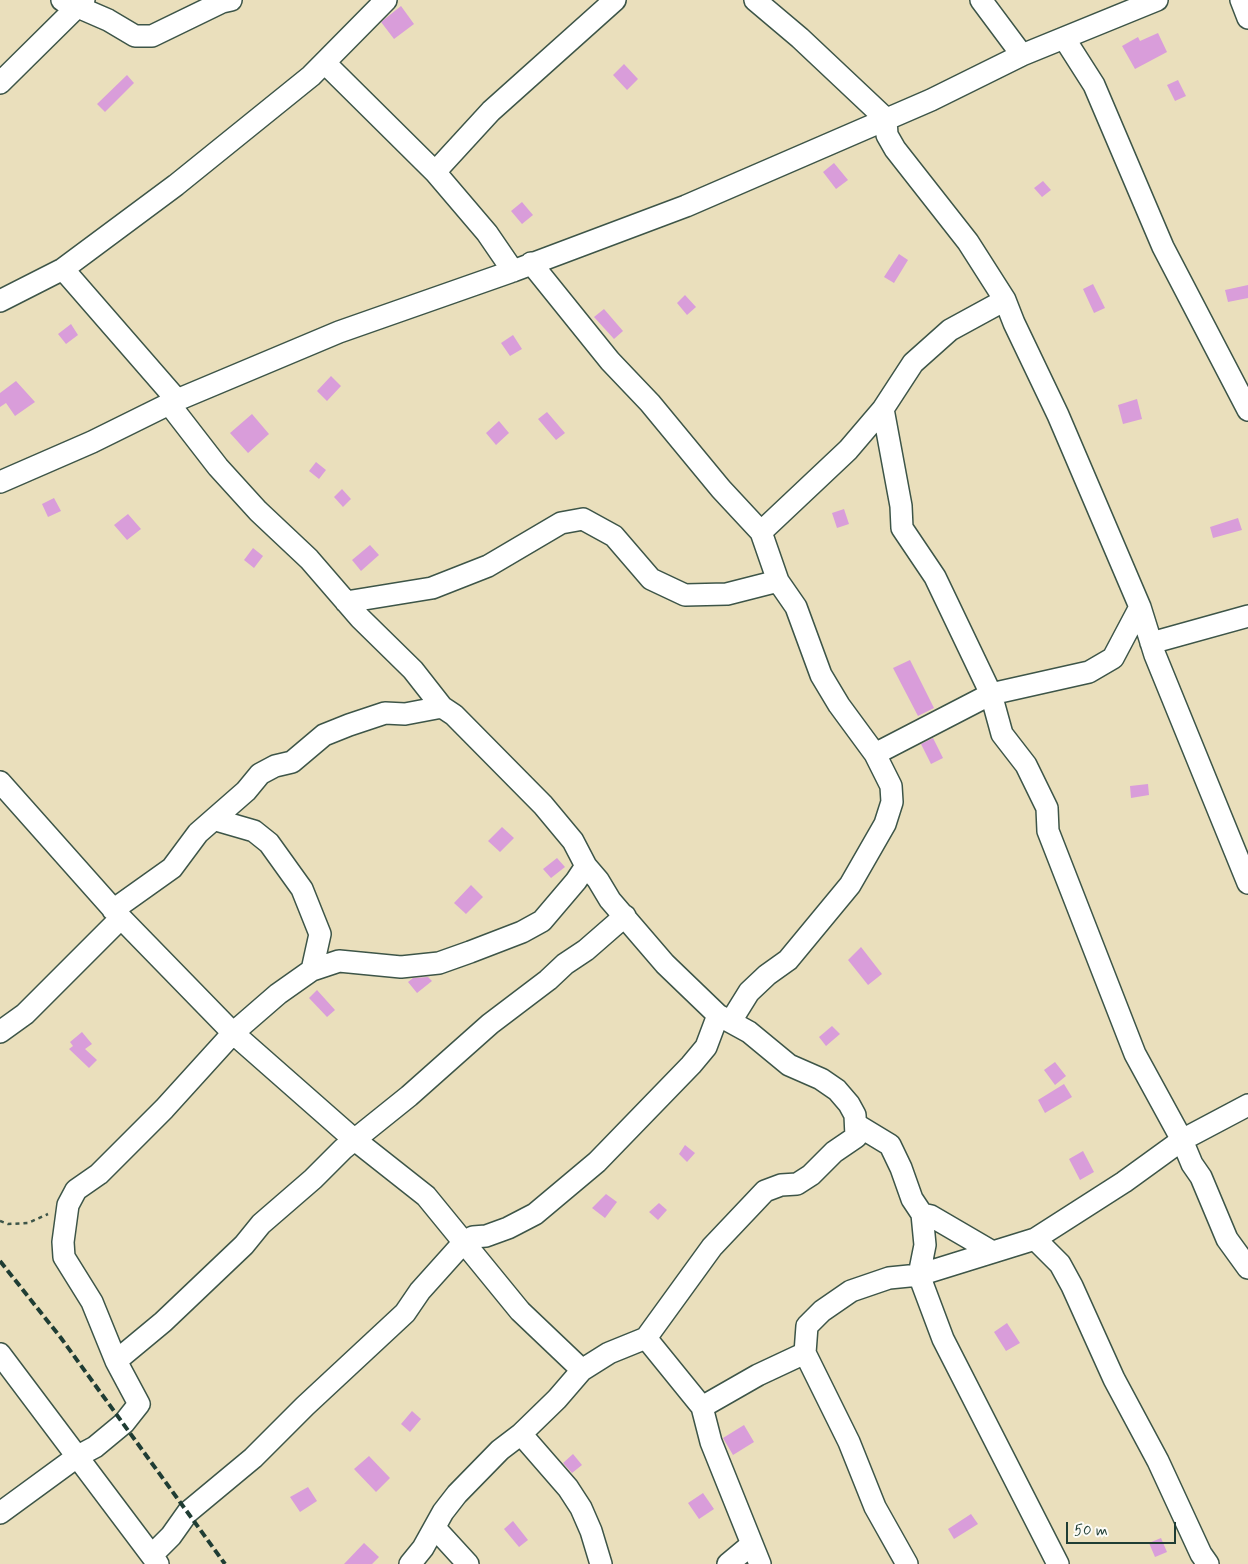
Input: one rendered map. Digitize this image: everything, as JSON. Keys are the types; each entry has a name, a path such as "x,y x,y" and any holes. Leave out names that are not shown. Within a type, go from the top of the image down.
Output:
{"street":[{"path":"0,83 74,2 134,36 152,36 222,2 231,0"},
{"path":"0,301 63,269 176,184 325,63 386,0"},
{"path":"435,172 491,111 615,0"},
{"path":"755,0 800,38 886,119 887,135 895,149 968,242 1005,300 1014,324 1058,415 1140,608 1151,643 1248,883"},
{"path":"981,0 1022,55"},
{"path":"0,482 174,403 339,332 686,206 931,100 1022,55 1157,0"},
{"path":"1241,0 1248,18"},
{"path":"1064,38 1094,85 1163,247 1248,410"},
{"path":"0,1354 155,1560 188,1512 253,1458 305,1406 405,1313 420,1291 464,1242 473,1237 486,1236 508,1228 535,1214 597,1162 692,1065 725,1018 766,975 788,960 850,885 885,824 892,802 891,786 875,754 821,675 796,607 778,581 761,532 721,489 650,403 522,267 487,233 435,172 325,63"},
{"path":"63,269 174,403 218,467 274,527 309,560 388,647 413,670 442,706 454,714 522,782 572,841 586,866 598,880 610,900 626,916 631,926 665,964 725,1018 789,1065 821,1079 837,1090 849,1104 855,1115 857,1125 856,1137 834,1152 811,1175 797,1184 781,1185 764,1191 712,1247 646,1338 609,1353 582,1370 521,1434 500,1450 457,1494 443,1512 423,1548 410,1564"},
{"path":"761,532 848,450 883,409 912,363 950,330 1005,300"},
{"path":"883,409 901,506 902,528 935,577 991,694 1002,734 1026,765 1047,808 1048,831 1135,1054 1182,1140 1192,1164 1201,1177 1227,1240 1248,1268"},
{"path":"346,602 432,588 488,566 561,523 582,519 614,536 651,579 685,595 727,594 778,581"},
{"path":"875,754 991,694 1089,672 1113,658 1140,608"},
{"path":"1151,643 1248,616"},
{"path":"0,1032 25,1014 117,914 172,868 198,833 216,820 260,774 274,766 292,762 324,735 385,713 405,714 442,706"},
{"path":"0,782 117,914 233,1033 354,1140 426,1196 520,1312 582,1370"},
{"path":"216,820 254,831 269,843 302,889 320,934 312,970"},
{"path":"0,1513 78,1456 95,1447 124,1423 139,1404 116,1361 92,1302 64,1257 63,1242 68,1204 76,1190 99,1174 164,1109 233,1033 278,994 312,970 339,961 401,967 439,963 470,952 522,932 542,921 576,881 586,866"},
{"path":"116,1361 163,1322 244,1245 261,1224 354,1140 409,1096 490,1024 548,980 565,964 586,950 626,916"},
{"path":"906,1564 875,1507 849,1442 805,1353 807,1326 822,1311 851,1291 868,1284 889,1278 919,1275 991,1251 1035,1239 1124,1182 1182,1140 1248,1105"},
{"path":"857,1125 890,1145 901,1168 912,1199 922,1214 925,1245 919,1275 952,1358 1058,1564"},
{"path":"922,1214 931,1216 991,1251"},
{"path":"1035,1239 1060,1264 1072,1286 1114,1379 1158,1461 1201,1554 1208,1564"},
{"path":"646,1338 702,1407 711,1442 760,1564"},
{"path":"702,1407 758,1375 805,1353"},
{"path":"521,1434 568,1488 581,1508 591,1531 601,1564"},
{"path":"435,1528 468,1564"},
{"path":"728,1564 752,1544"}],"path":[{"path":"0,1221 8,1224 28,1224 68,1204"}],"building":[{"path":"401,6 414,24 394,39 381,22"},
{"path":"1158,33 1167,52 1135,69 1122,46 1138,37 1140,41"},
{"path":"624,64 638,79 627,90 613,75"},
{"path":"127,75 134,83 105,112 97,104"},
{"path":"1178,80 1186,96 1175,101 1167,85"},
{"path":"834,163 848,180 836,189 823,172"},
{"path":"1043,181 1051,190 1042,197 1034,188"},
{"path":"522,202 533,215 522,224 511,211"},
{"path":"899,254 908,260 894,283 884,277"},
{"path":"1093,284 1105,308 1094,313 1083,289"},
{"path":"1248,285 1248,298 1228,302 1225,290"},
{"path":"685,295 696,307 687,315 677,303"},
{"path":"604,309 623,331 614,339 594,317"},
{"path":"71,324 78,335 66,344 58,334"},
{"path":"513,335 522,349 510,356 501,343"},
{"path":"331,376 341,386 327,401 317,391"},
{"path":"16,381 35,402 15,416 6,403 0,407 0,393"},
{"path":"1137,399 1142,419 1123,424 1118,405"},
{"path":"547,412 565,433 556,440 538,419"},
{"path":"252,414 269,434 248,453 230,433"},
{"path":"499,421 509,433 496,445 486,433"},
{"path":"316,462 326,470 319,479 309,471"},
{"path":"342,489 351,499 343,507 334,497"},
{"path":"54,498 61,511 48,517 42,504"},
{"path":"844,509 849,524 837,528 832,513"},
{"path":"128,514 141,529 127,540 114,525"},
{"path":"1238,518 1242,530 1213,538 1210,527"},
{"path":"370,545 379,555 361,571 352,560"},
{"path":"253,548 263,556 254,568 244,560"},
{"path":"910,660 934,708 918,716 893,668"},
{"path":"933,738 943,758 931,764 921,744"},
{"path":"1148,784 1149,795 1131,798 1130,786"},
{"path":"502,827 514,838 500,852 488,841"},
{"path":"557,858 565,867 551,878 543,869"},
{"path":"471,885 483,897 466,914 454,903"},
{"path":"861,947 882,974 868,985 848,960"},
{"path":"428,977 432,981 417,993 408,982 413,978"},
{"path":"317,990 335,1010 327,1017 309,998"},
{"path":"832,1026 840,1034 826,1046 819,1037"},
{"path":"82,1032 92,1044 85,1049 97,1060 89,1068 69,1049 73,1046 70,1042"},
{"path":"1055,1062 1066,1076 1055,1085 1044,1070"},
{"path":"1064,1084 1072,1097 1045,1113 1038,1100"},
{"path":"685,1145 695,1153 687,1162 679,1154"},
{"path":"1083,1151 1094,1172 1080,1180 1069,1159"},
{"path":"606,1194 617,1202 605,1218 592,1208"},
{"path":"659,1203 667,1210 658,1220 649,1212"},
{"path":"1007,1323 1020,1343 1006,1351 994,1332"},
{"path":"412,1411 421,1419 410,1432 401,1424"},
{"path":"744,1425 754,1442 733,1455 723,1438"},
{"path":"573,1454 582,1465 572,1473 563,1463"},
{"path":"369,1456 390,1478 376,1492 354,1469"},
{"path":"308,1487 317,1501 300,1512 290,1497"},
{"path":"703,1493 714,1509 699,1519 688,1503"},
{"path":"971,1514 978,1524 954,1539 948,1529"},
{"path":"513,1521 528,1540 519,1547 504,1529"},
{"path":"1161,1538 1167,1552 1155,1557 1149,1543"},
{"path":"364,1543 379,1557 372,1564 344,1564"}],"railway":[{"path":"0,1261 61,1338 225,1564"}]}
